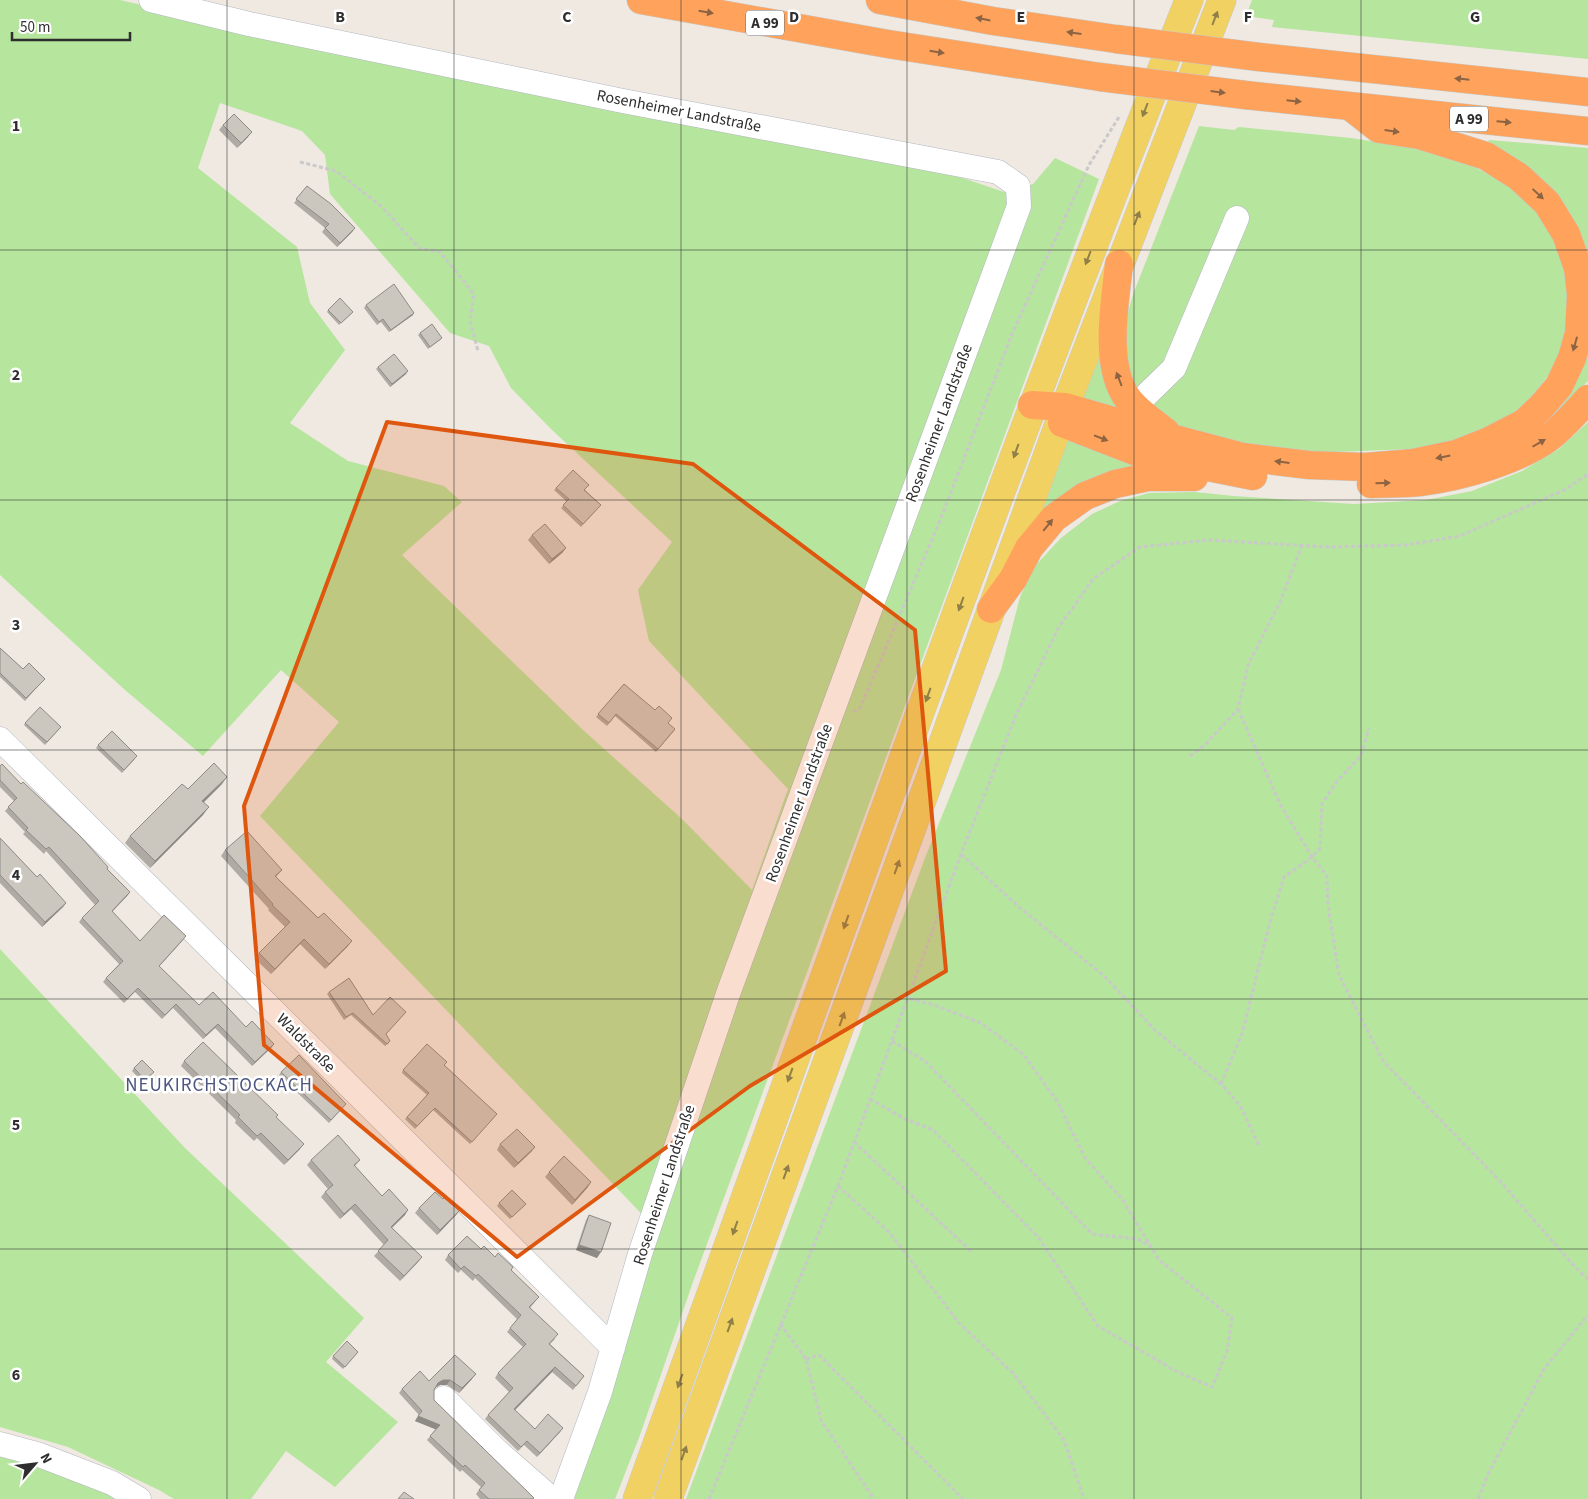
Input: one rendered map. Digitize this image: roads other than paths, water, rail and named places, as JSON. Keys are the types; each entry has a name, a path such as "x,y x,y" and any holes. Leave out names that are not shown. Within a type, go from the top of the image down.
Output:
{"highway":[{"name":"A 99","path":"641,0 888,44 1100,77 1350,107 1588,130"},
{"name":"A 99","path":"880,0 992,21 1260,58 1575,91"},
{"path":"1575,91 1588,76"},
{"path":"1032,406 1175,439 1243,457 1309,465 1364,467 1413,463 1456,454 1489,441 1524,422 1541,407 1559,386 1572,358 1579,333 1582,295 1578,268 1566,234 1547,203 1519,177 1486,156 1419,134 1379,129 1350,107"},
{"path":"1120,264 1112,328 1116,374 1128,398 1135,406 1175,439"},
{"path":"1062,414 1142,454 1240,475 1348,485 1420,482 1515,457 1549,437 1574,415 1588,399"},
{"path":"991,609 1013,579 1029,548 1054,518 1085,496 1116,484 1148,477 1193,478 1240,475"}],"main road":[{"path":"637,1499 1032,406 1188,0"},
{"path":"668,1499 1062,414 1222,0"}],"street":[{"name":"Rosenheimer Landstraße","path":"150,0 249,24 624,101 998,172 1018,186 1019,206 726,1001 640,1254 600,1392 561,1499"},
{"path":"1135,406 1174,368 1237,218"},
{"name":"Waldstraße","path":"0,738 612,1348"},
{"path":"444,1398 497,1451 552,1499"},
{"path":"0,1444 37,1454 112,1483 139,1499"}],"district":[{"name":"NEUKIRCHSTOCKACH","path":"219,1085"}]}
